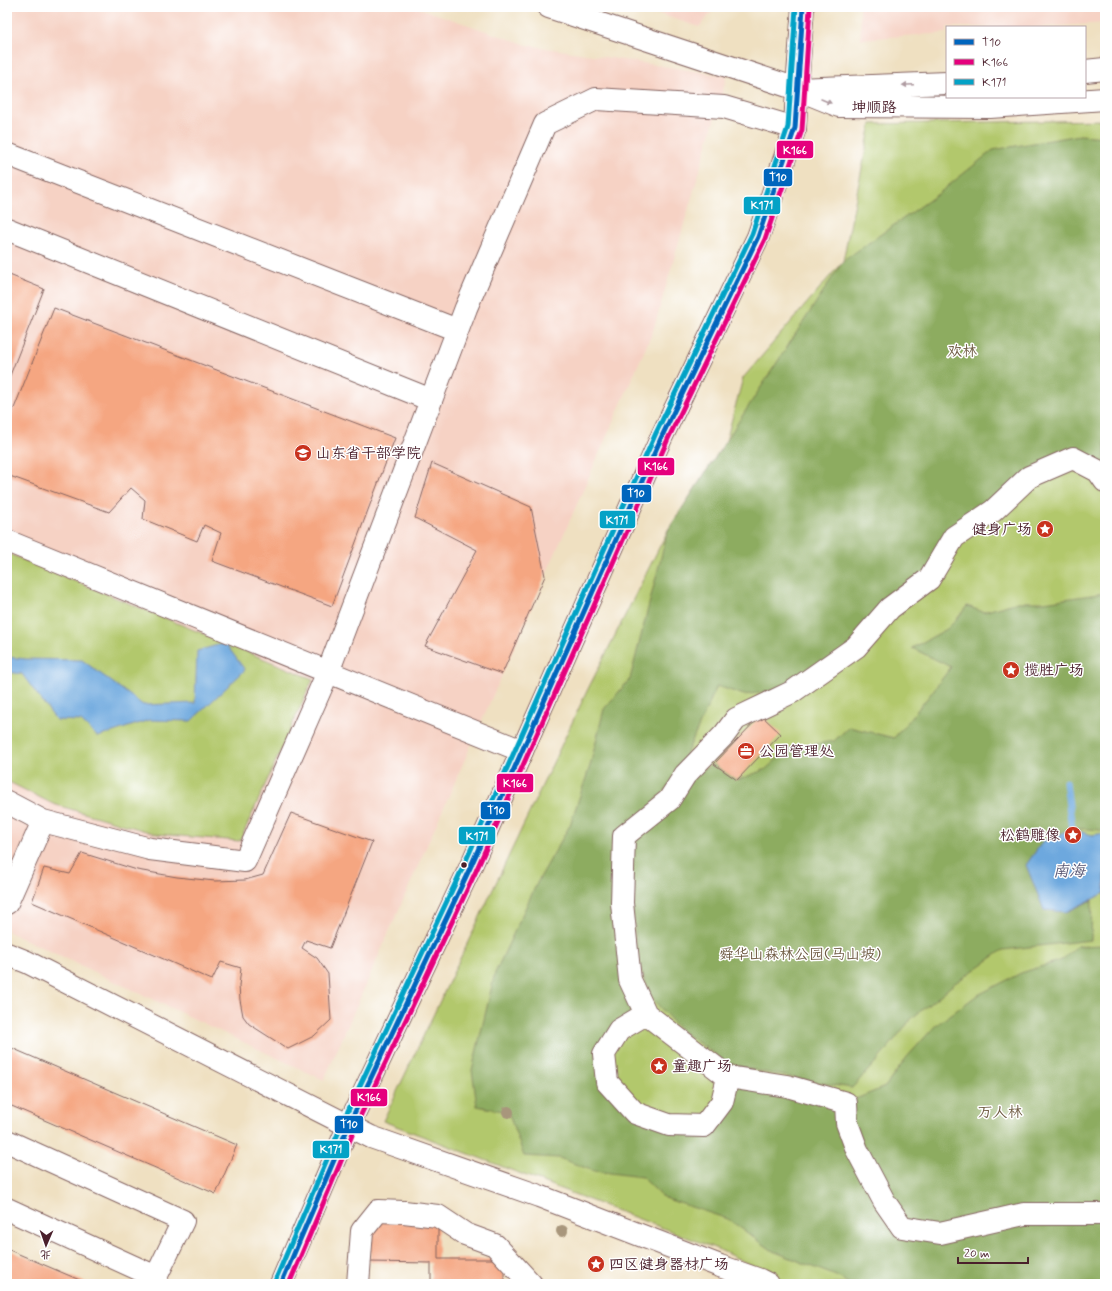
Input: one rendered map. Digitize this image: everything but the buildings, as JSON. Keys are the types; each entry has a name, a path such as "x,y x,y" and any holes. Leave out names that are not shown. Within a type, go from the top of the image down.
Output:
{"street":[{"path":"549,7 796,88"},
{"path":"281,1284 350,1124 470,868 662,436 758,237 795,128 796,88 803,7"},
{"path":"1086,71 1105,69"},
{"name":"坤顺路","path":"796,88 946,83"},
{"name":"坤顺路","path":"796,88 839,106 990,107 1105,98"},
{"path":"7,802 42,822 150,849 245,861 328,672 457,330 545,124 596,99 724,107 795,128"},
{"path":"7,154 457,330"},
{"path":"7,229 431,400"},
{"path":"1105,481 1098,471 1073,458 1029,477 993,511 954,537 929,579 890,608 856,647 792,692 736,719 724,735 685,775 669,800 624,836 622,903 630,980 646,1014 728,1077 787,1086 846,1103 847,1123 857,1150 884,1201 902,1227 940,1233 1024,1214 1105,1214"},
{"path":"7,541 522,751"},
{"path":"7,903 42,822"},
{"path":"7,954 27,962 350,1124 372,1137 539,1196 768,1284"},
{"path":"646,1014 619,1030 604,1054 607,1082 634,1112 669,1126 704,1126 722,1102 728,1077"},
{"path":"7,1141 183,1221 156,1277 7,1209"},
{"path":"360,1282 362,1231 378,1211 438,1216 465,1234 495,1245 531,1284"}],"shaded area":[{"name":"山东省干部学院","path":"7,7 416,7 527,45 727,76 653,331 324,1080 7,931"},
{"path":"638,7 716,7 699,27"},
{"path":"860,7 1105,7 1105,23 1057,26 946,26 946,33 861,39"}],"green space":[{"name":"舜华山森林公园(马山坡)","path":"1105,120 1105,1284 789,1284 720,1250 383,1121 587,691 668,530 726,441 743,378 843,261 871,124"},
{"path":"1080,135 1105,137 1105,481 1073,458 1029,477 864,638 778,690 744,695 717,686 675,779 617,843 646,1014 604,1054 634,1112 704,1126 728,1077 846,1103 885,1087 907,1057 935,1026 976,996 1021,973 1062,960 1077,946 1105,945 1105,1284 850,1284 836,1276 773,1251 728,1219 664,1198 642,1177 594,1171 559,1158 524,1156 508,1112 477,1106 472,1070 495,973 537,883 570,825 590,766 604,709 630,679 668,530 843,261 938,194 993,150"},
{"path":"7,553 313,679 240,841 156,834 53,804 7,781"},
{"path":"1105,593 1105,831 1087,829 1073,830 1044,841 1066,912 1092,900 1091,940 1003,950 955,983 911,1019 883,1054 852,1088 753,1070 728,1063 680,1030 651,997 638,961 631,895 631,858 642,826 689,777 714,764 738,780 766,769 789,748 834,741 849,727 894,738 951,667 912,648 947,629 967,606 983,612 1018,602 1044,602"}],"water":[{"path":"225,643 245,670 191,721 149,720 98,737 81,721 56,720 22,674 7,672 7,657 26,659 82,660 143,705 195,703 197,651"},
{"name":"南海","path":"1072,829 1092,835 1105,833 1105,893 1066,912 1044,910 1026,865 1043,841"}],"waterway":[{"path":"1066,782 1072,829"}],"transit line":[{"name":"K171","path":"275,1281 346,1115 464,865 656,433 752,234 788,127 796,7"},
{"name":"T10","path":"281,1284 352,1118 470,868 662,436 758,237 795,128 803,7"},
{"name":"K166","path":"289,1284 358,1121 476,871 668,439 765,239 802,130 810,8"}],"place":[{"name":"山东省干部学院","path":"303,453"},
{"name":"健身广场","path":"1045,529"},
{"name":"揽胜广场","path":"1011,670"},
{"name":"公园管理处","path":"746,751"},
{"name":"松鹤雕像","path":"1073,835"},
{"name":"童趣广场","path":"659,1066"},
{"name":"四区健身器材广场","path":"596,1264"}],"park label":[{"name":"欢林","path":"962,351"},
{"name":"万人林","path":"1000,1112"}]}
